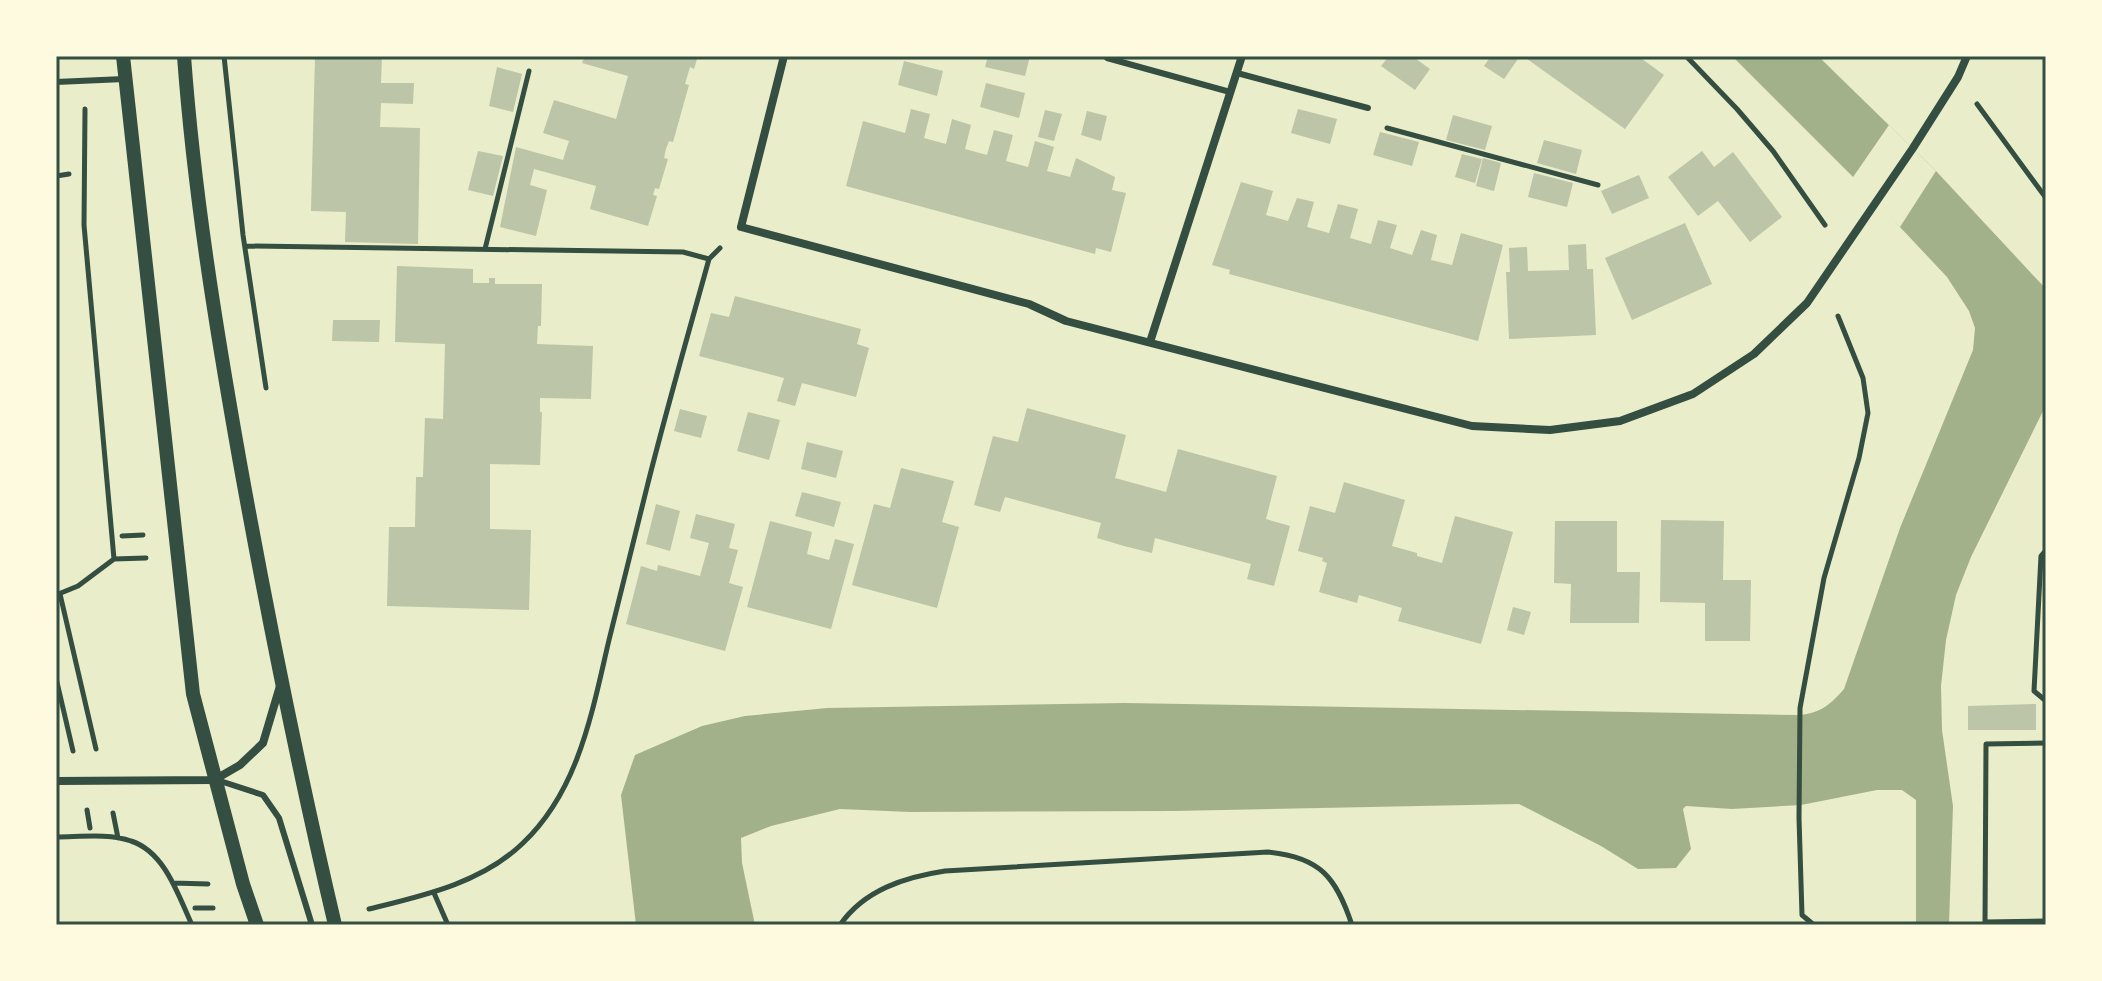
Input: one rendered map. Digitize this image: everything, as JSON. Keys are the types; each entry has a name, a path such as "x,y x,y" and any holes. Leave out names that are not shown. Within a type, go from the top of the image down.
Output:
{"street":[{"path":"123,56 193,694 214,780 257,925"},
{"path":"184,56 190,144 211,301 281,685 335,925"},
{"path":"784,56 741,227 1029,304 1066,321 1472,426 1550,430 1620,421 1693,394 1754,354 1807,303 1913,148 1958,77 1967,56"},
{"path":"1150,342 1242,56"},
{"path":"56,781 214,780 240,765 263,743 281,685"}],"lane":[{"path":"1107,58 1230,92"},
{"path":"1237,73 1368,108"},
{"path":"56,82 125,79"},
{"path":"214,780 263,795 279,818 312,925"}],"path":[{"path":"224,56 245,246 268,402"},
{"path":"1686,56 1773,151 1821,220 1846,247"},
{"path":"485,249 529,71"},
{"path":"1958,77 2046,198"},
{"path":"84,81 84,225 114,559"},
{"path":"1368,108 1386,128 1598,185"},
{"path":"56,176 69,174"},
{"path":"369,909 434,893 488,870 523,844 548,814 572,773 590,719 659,437 709,259 741,227"},
{"path":"245,246 683,252 709,259"},
{"path":"1814,925 1802,915 1800,708 1824,578 1859,458 1868,413 1863,378 1837,315 1844,304"},
{"path":"2046,550 2041,556 2034,691 2046,701"},
{"path":"58,595 118,838"},
{"path":"56,678 75,758"},
{"path":"2046,743 1986,744 1985,923 2046,921"},
{"path":"86,805 90,828"},
{"path":"56,837 132,841 158,859 192,925"},
{"path":"840,925 865,898 918,875 1268,852 1295,854 1327,875 1343,898 1352,925"},
{"path":"434,893 448,925"}],"shaded area":[{"path":"1732,56 1818,56 1936,171 2046,289 2046,405 1971,557 1956,595 1946,640 1941,686 1942,730 1953,806 1949,925 1916,925 1916,800 1902,790 1877,790 1801,805 1732,809 1686,806 1683,809 1691,849 1676,868 1638,869 1601,846 1519,804 1174,811 910,812 840,809 771,826 741,838 742,863 755,925 636,925 621,795 635,755 702,726 745,716 827,708 1125,703 1798,715 1818,711 1829,704 1844,689 1900,528 1973,350 1975,328 1969,311 1947,277"}],"pier":[{"path":"1889,125 1936,171 1900,227 1851,180"}],"building":[{"path":"315,56 382,56 381,83 414,83 413,104 381,103 380,127 420,128 418,244 345,242 346,212 311,211"},
{"path":"585,56 698,56 694,69 690,67 685,84 689,85 673,142 669,141 666,149 664,158 668,159 659,189 655,188 653,195 657,196 648,226 590,209 596,186 534,169 530,185 547,190 536,236 500,227 516,147 563,160 569,141 543,133 554,100 616,119 628,76 582,63"},
{"path":"988,56 1030,56 1025,76 985,67"},
{"path":"1389,56 1412,56 1430,69 1415,90 1381,66"},
{"path":"1491,56 1520,56 1504,79 1484,66"},
{"path":"1523,56 1638,56 1664,75 1625,129"},
{"path":"904,61 943,71 937,96 898,85"},
{"path":"497,67 522,74 513,112 489,106"},
{"path":"986,83 1025,93 1019,118 980,107"},
{"path":"911,109 930,114 924,138 946,144 952,119 971,125 965,149 987,155 994,130 1013,135 1006,161 1028,167 1035,141 1054,147 1047,171 1070,177 1076,158 1115,177 1112,190 1126,193 1111,252 1096,248 1095,254 846,186 863,121 905,133"},
{"path":"1298,109 1337,119 1330,144 1291,133"},
{"path":"1045,110 1062,114 1054,141 1038,137"},
{"path":"1087,111 1107,116 1101,141 1081,135"},
{"path":"1453,115 1492,126 1485,150 1446,140"},
{"path":"1380,132 1419,142 1412,166 1373,155"},
{"path":"1544,140 1582,150 1576,174 1537,163"},
{"path":"478,151 503,156 493,196 468,190"},
{"path":"1702,151 1714,167 1733,152 1782,217 1750,242 1718,201 1698,216 1668,177"},
{"path":"1462,154 1482,159 1475,183 1455,177"},
{"path":"1483,158 1501,163 1494,191 1476,186"},
{"path":"1534,173 1573,183 1567,207 1528,197"},
{"path":"1639,175 1649,198 1612,214 1601,191"},
{"path":"1241,182 1273,191 1266,215 1288,221 1297,198 1314,202 1307,227 1329,233 1338,204 1358,209 1350,238 1371,244 1378,220 1397,225 1390,248 1412,255 1421,230 1437,235 1431,260 1452,265 1461,233 1503,245 1478,341 1229,274 1230,270 1212,265"},
{"path":"1685,223 1712,284 1632,320 1605,258"},
{"path":"1586,244 1587,269 1593,269 1596,335 1509,339 1506,272 1510,272 1509,248 1527,247 1528,271 1569,270 1568,245"},
{"path":"397,266 473,269 473,283 489,283 489,278 495,278 495,284 542,284 541,326 538,326 537,344 593,346 591,399 540,398 540,465 490,464 490,529 531,530 529,610 387,606 389,527 415,527 416,477 423,477 425,418 443,419 445,344 395,342"},
{"path":"735,296 861,329 857,344 869,348 856,397 802,383 795,406 777,401 784,378 699,356 711,313 729,317"},
{"path":"333,320 380,320 379,342 332,341"},
{"path":"1027,408 1126,435 1115,478 1166,492 1178,449 1277,476 1266,519 1290,526 1274,586 1247,579 1251,564 1155,538 1152,553 1124,546 1097,538 1101,523 1005,497 1000,512 974,505 993,436 1018,442"},
{"path":"680,409 707,416 701,438 674,431"},
{"path":"748,412 780,420 769,460 737,451"},
{"path":"807,442 843,451 836,478 801,469"},
{"path":"901,468 954,481 942,522 959,527 937,608 852,585 874,504 890,508"},
{"path":"1344,482 1405,500 1392,546 1417,553 1417,556 1442,563 1455,516 1513,532 1481,644 1398,621 1402,608 1359,595 1357,603 1319,592 1327,563 1322,561 1323,558 1298,551 1310,506 1335,513"},
{"path":"802,492 841,502 834,527 795,516"},
{"path":"656,504 680,511 670,551 646,544"},
{"path":"696,514 735,524 729,548 738,550 729,583 743,587 725,651 626,624 641,566 657,571 658,565 700,576 709,543 690,538"},
{"path":"1661,520 1724,521 1723,580 1751,580 1750,641 1705,641 1705,603 1660,602"},
{"path":"770,521 812,532 807,554 829,560 835,539 854,544 831,629 747,607"},
{"path":"1555,521 1617,521 1617,572 1640,572 1639,623 1570,623 1571,584 1554,583"},
{"path":"1513,607 1531,612 1524,635 1507,630"},
{"path":"2036,704 2036,730 1968,730 1968,706"}]}
